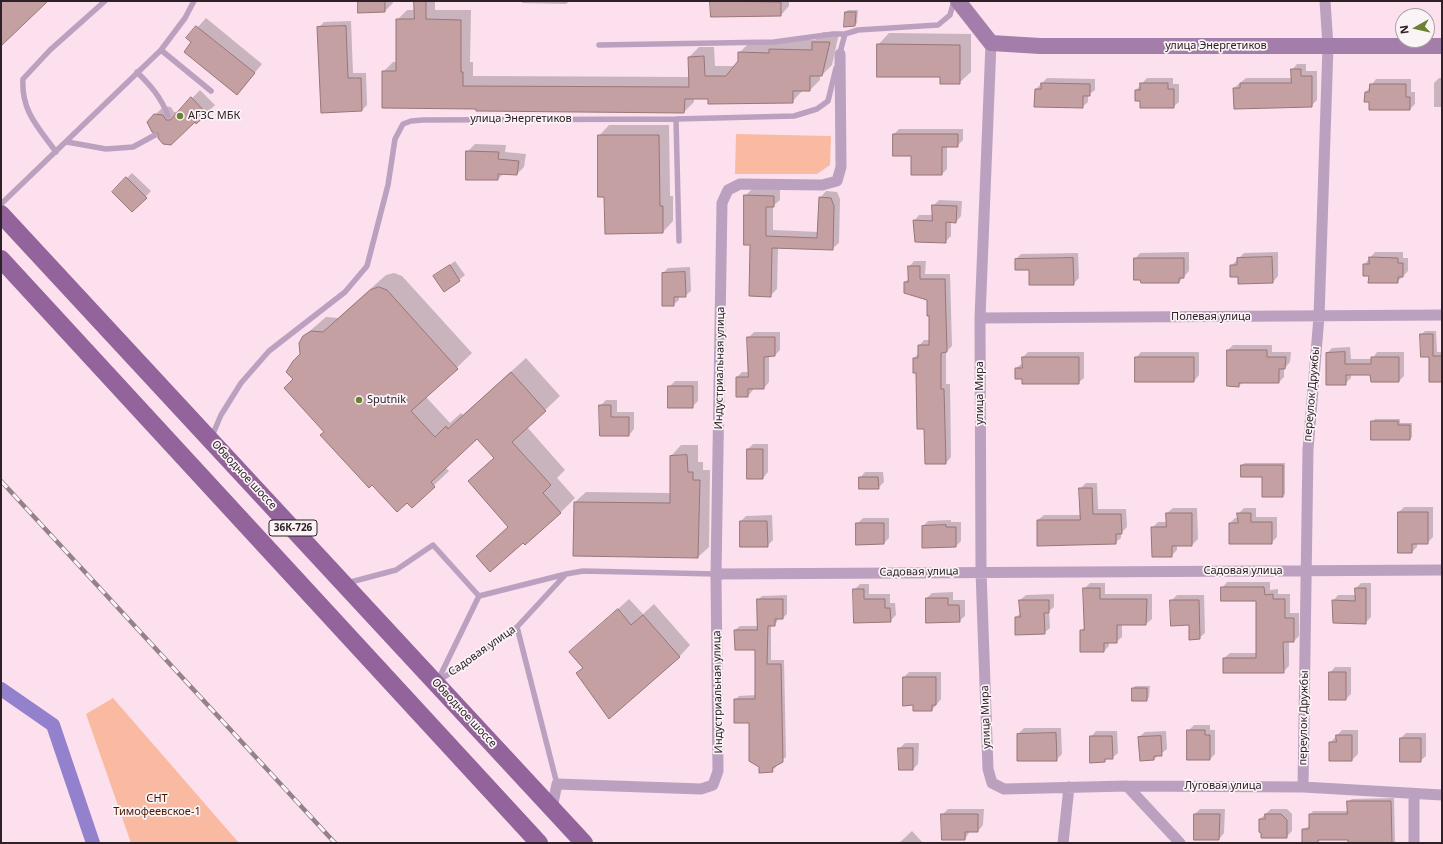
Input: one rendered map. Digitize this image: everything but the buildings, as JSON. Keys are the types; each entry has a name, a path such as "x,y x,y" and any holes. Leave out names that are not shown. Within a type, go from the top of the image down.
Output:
{"main road":[{"name":"Обводное шоссе","path":"1,214 211,438 584,843"},
{"name":"36К-726","path":"1,259 539,843"}],"street":[{"path":"958,1 991,44"},
{"name":"переулок Дружбы","path":"1303,787 1308,449 1319,317 1328,46 1325,1"},
{"name":"улица Энергетиков","path":"991,44 1040,46 1442,46"},
{"name":"улица Мира","path":"991,44 980,318 981,572 988,769 992,783 1004,789"},
{"name":"Индустриальная улица","path":"557,784 701,789 713,785 718,771 716,574 722,203 728,190 740,184 822,185 836,181 841,167 840,54"},
{"name":"Полевая улица","path":"980,318 1319,317 1442,315"},
{"name":"Садовая улица","path":"716,574 1442,570"},
{"path":"552,808 557,784"},
{"path":"1127,786 1180,843"},
{"name":"Луговая улица","path":"1004,789 1127,786 1303,787 1414,795 1442,795"},
{"path":"1063,843 1069,787"},
{"path":"1414,795 1414,843"}],"lane":[{"path":"56,152 27,110 22,94 23,79 50,50 105,1"},
{"path":"1,204 161,50 185,18 194,1"},
{"path":"599,45 774,42 833,34 845,34 858,30 938,25 950,15 954,1"},
{"name":"улица Энергетиков","path":"211,438 221,415 241,383 269,351 345,292 367,266 388,185 394,139 403,124 424,120 676,119 794,116 817,109 828,101 845,34"},
{"path":"161,50 211,91"},
{"path":"137,72 155,91 168,116"},
{"path":"676,119 679,241"},
{"path":"67,142 106,149 133,147 155,135"},
{"path":"345,584 396,570 433,545 479,596"},
{"name":"Садовая улица","path":"437,682 517,627 566,574 583,571 716,574"},
{"path":"437,682 479,596 566,574"},
{"path":"517,627 557,784"}],"green space":[{"path":"736,134 831,136 830,165 817,174 735,174"},
{"name":"СНТ Тимофеевское-1","path":"113,698 239,843 131,843 86,714"}],"waterway":[{"path":"1,689 53,725 93,843"}],"railway":[{"path":"1,481 335,843"}],"place":[{"name":"АГЗС МБК","path":"180,116"},
{"name":"Sputnik","path":"359,400"}]}
